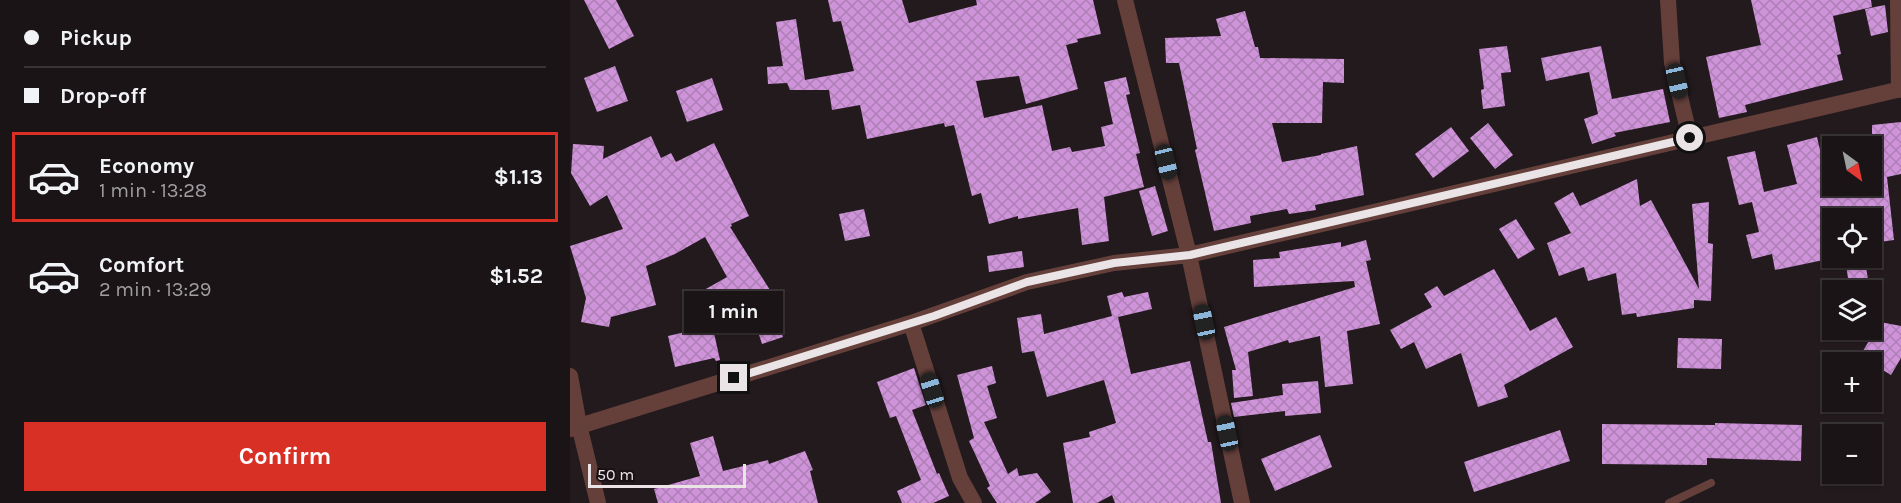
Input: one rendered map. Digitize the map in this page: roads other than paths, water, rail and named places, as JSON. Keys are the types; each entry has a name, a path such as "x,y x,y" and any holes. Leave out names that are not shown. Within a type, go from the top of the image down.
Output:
{"street":[{"path":"1125,0 1190,255 1242,503"},
{"path":"1668,0 1672,63 1690,138"},
{"path":"574,427 911,323 1027,282 1114,263 1190,255 1900,89 1898,0"},
{"path":"911,323 960,478 974,503"},
{"path":"570,376 574,427 598,503"}],"lane":[{"path":"1669,503 1711,483"}]}
